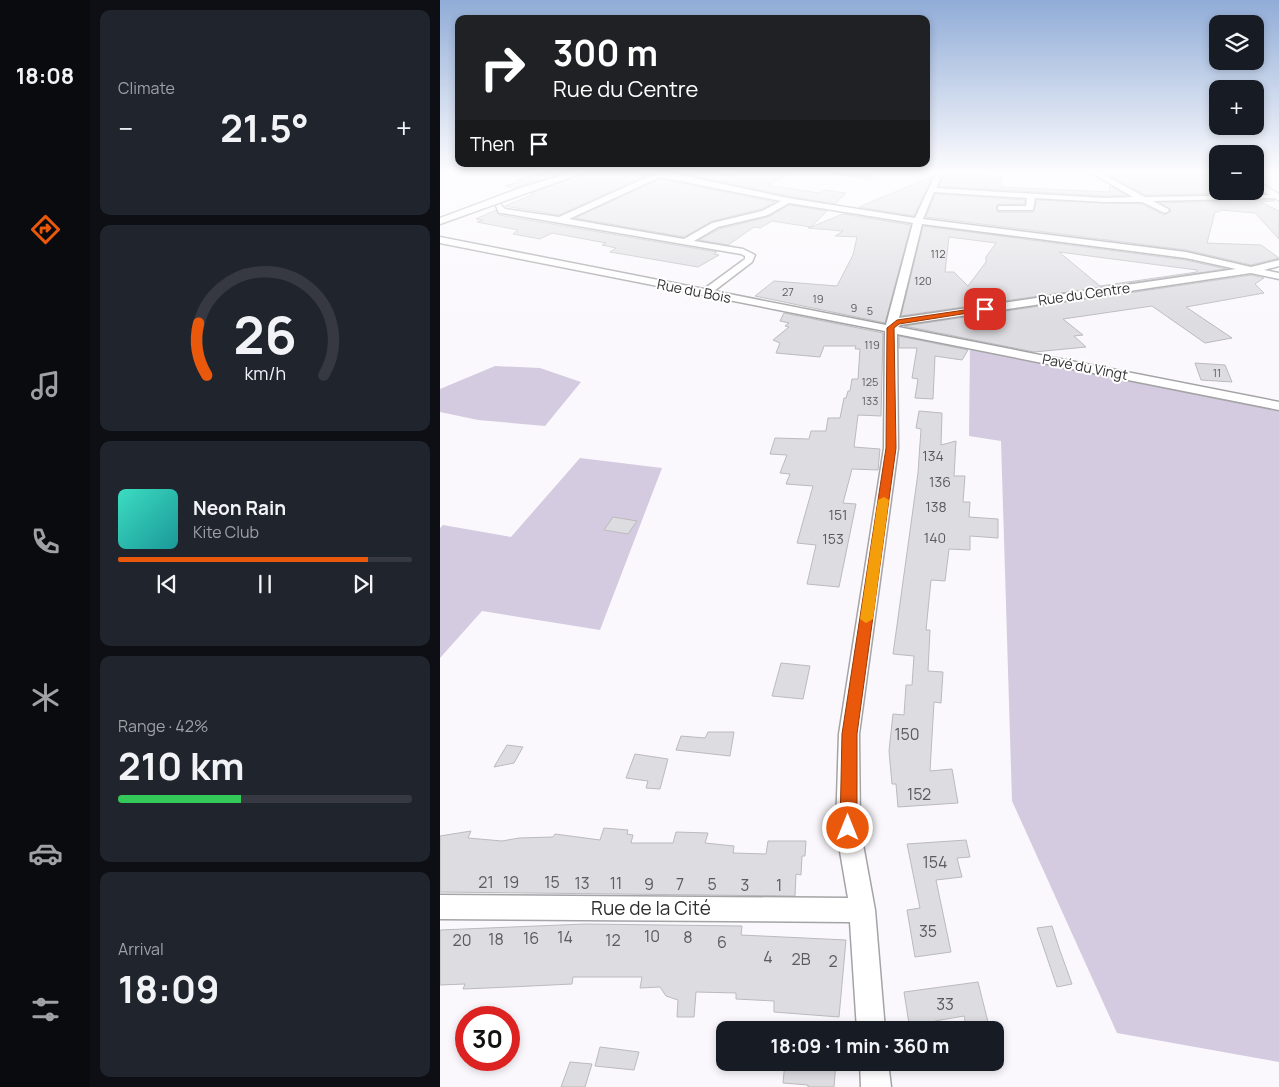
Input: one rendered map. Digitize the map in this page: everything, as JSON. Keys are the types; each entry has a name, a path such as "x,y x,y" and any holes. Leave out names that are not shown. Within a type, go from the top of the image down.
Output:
{"street":[{"path":"570,222 687,241 750,255 749,260 704,294"},
{"path":"687,241 715,225 729,222"},
{"path":"870,1021 862,910 848,828 850,734 891,448 890,328 918,222"},
{"path":"924,222 1186,256 1279,276"},
{"name":"Rue du Bois","path":"440,240 704,294 890,328"},
{"name":"Rue du Centre","path":"890,328 897,322 1250,270 1279,263"},
{"name":"Pavé du Vingt","path":"890,328 1279,406"},
{"name":"Rue de la Cité","path":"440,907 862,910"},
{"path":"875,1071 876,1087"}],"shaded area":[{"path":"970,344 1279,406 1279,1062 1117,1033 1012,801 1001,441 969,436"},
{"path":"495,366 540,368 581,382 545,426 478,420 440,412 440,389"},
{"path":"580,458 662,468 600,630 482,611 440,658 440,528 443,525 511,537"}],"building":[{"path":"477,222 539,222 717,252 714,254 719,255 698,267 610,252 616,248 602,245 606,243 552,233 540,239 513,234 518,230"},
{"path":"596,222 711,222 684,237"},
{"path":"749,222 771,222 760,228 754,227 728,245 699,240 719,229"},
{"path":"777,222 816,222 811,227"},
{"path":"824,222 891,222 911,225 885,323 755,296 774,281 837,286 853,255 857,237 835,236 843,231 808,228"},
{"path":"963,222 1212,222 1207,243 1261,245 1279,258 1251,265 1186,250"},
{"path":"1263,222 1279,222 1279,239"},
{"path":"923,226 1186,260 1226,269 901,316","holes":["949,237 996,243 986,257 986,262 968,286 954,272 945,272","1059,252 1197,270 1197,272 1100,286"]},
{"path":"1251,275 1264,278 1255,284 1264,293 1186,307 1232,338 1205,343 1152,306 1063,319 1083,335 1074,336 1086,347 1034,352 904,326"},
{"path":"784,313 883,333 881,416 858,415 854,447 880,449 878,470 852,469 843,503 856,504 839,587 807,584 816,545 797,543 813,486 786,484 790,474 780,473 787,455 770,454 775,438 809,439 811,431 826,431 828,418 840,418 844,398 846,398 848,391 850,391 852,379 858,379 860,349 855,349 856,346 824,346 820,357 776,353 780,343 773,340 789,327 785,326 789,323 780,321"},
{"path":"899,336 968,350 962,360 935,356 933,399 915,398 918,379 912,378 917,348 899,348"},
{"path":"1195,363 1225,365 1232,382 1201,380"},
{"path":"919,411 942,413 941,445 956,441 954,476 965,476 963,502 970,502 969,517 998,519 998,538 970,536 970,550 949,549 945,581 931,580 926,630 930,630 928,671 943,672 941,703 934,702 930,771 952,769 958,803 898,807 896,784 892,784 889,751 893,714 904,715 906,685 912,685 914,656 893,654 918,473 921,429 916,428"},
{"path":"613,517 637,521 628,534 604,530"},
{"path":"781,663 810,666 803,699 772,696"},
{"path":"708,732 734,732 730,756 676,750 681,736 705,738"},
{"path":"507,745 523,747 514,763 494,767"},
{"path":"635,754 668,759 660,789 646,788 648,781 626,778"},
{"path":"604,828 628,830 627,834 633,835 631,843 673,843 676,832 708,833 705,843 734,846 733,853 766,854 768,841 806,841 805,856 802,856 801,875 796,874 795,896 440,892 440,836 471,831 468,838 502,841 519,838 553,837 555,834 600,840"},
{"path":"966,840 970,857 957,858 962,877 936,880 951,952 915,957 907,910 920,908 907,844"},
{"path":"585,924 742,926 741,935 846,940 839,1017 774,1012 774,1001 736,999 736,993 696,992 694,1017 677,1017 678,1000 666,996 660,987 640,988 642,977 573,977 572,984 463,989 465,984 440,985 440,930"},
{"path":"1052,926 1072,984 1057,987 1037,928"},
{"path":"978,982 988,1021 965,1021 964,1016 935,1021 909,1021 904,992"},
{"path":"600,1047 639,1052 634,1070 595,1066"},
{"path":"570,1062 592,1064 585,1087 561,1087"},
{"path":"784,1071 835,1071 834,1087 808,1087 808,1085 783,1083"}],"slow traffic":[{"path":"866,619 884,500"}],"route":[{"path":"848,828 850,734 891,448 890,328 897,322 985,309"}]}
